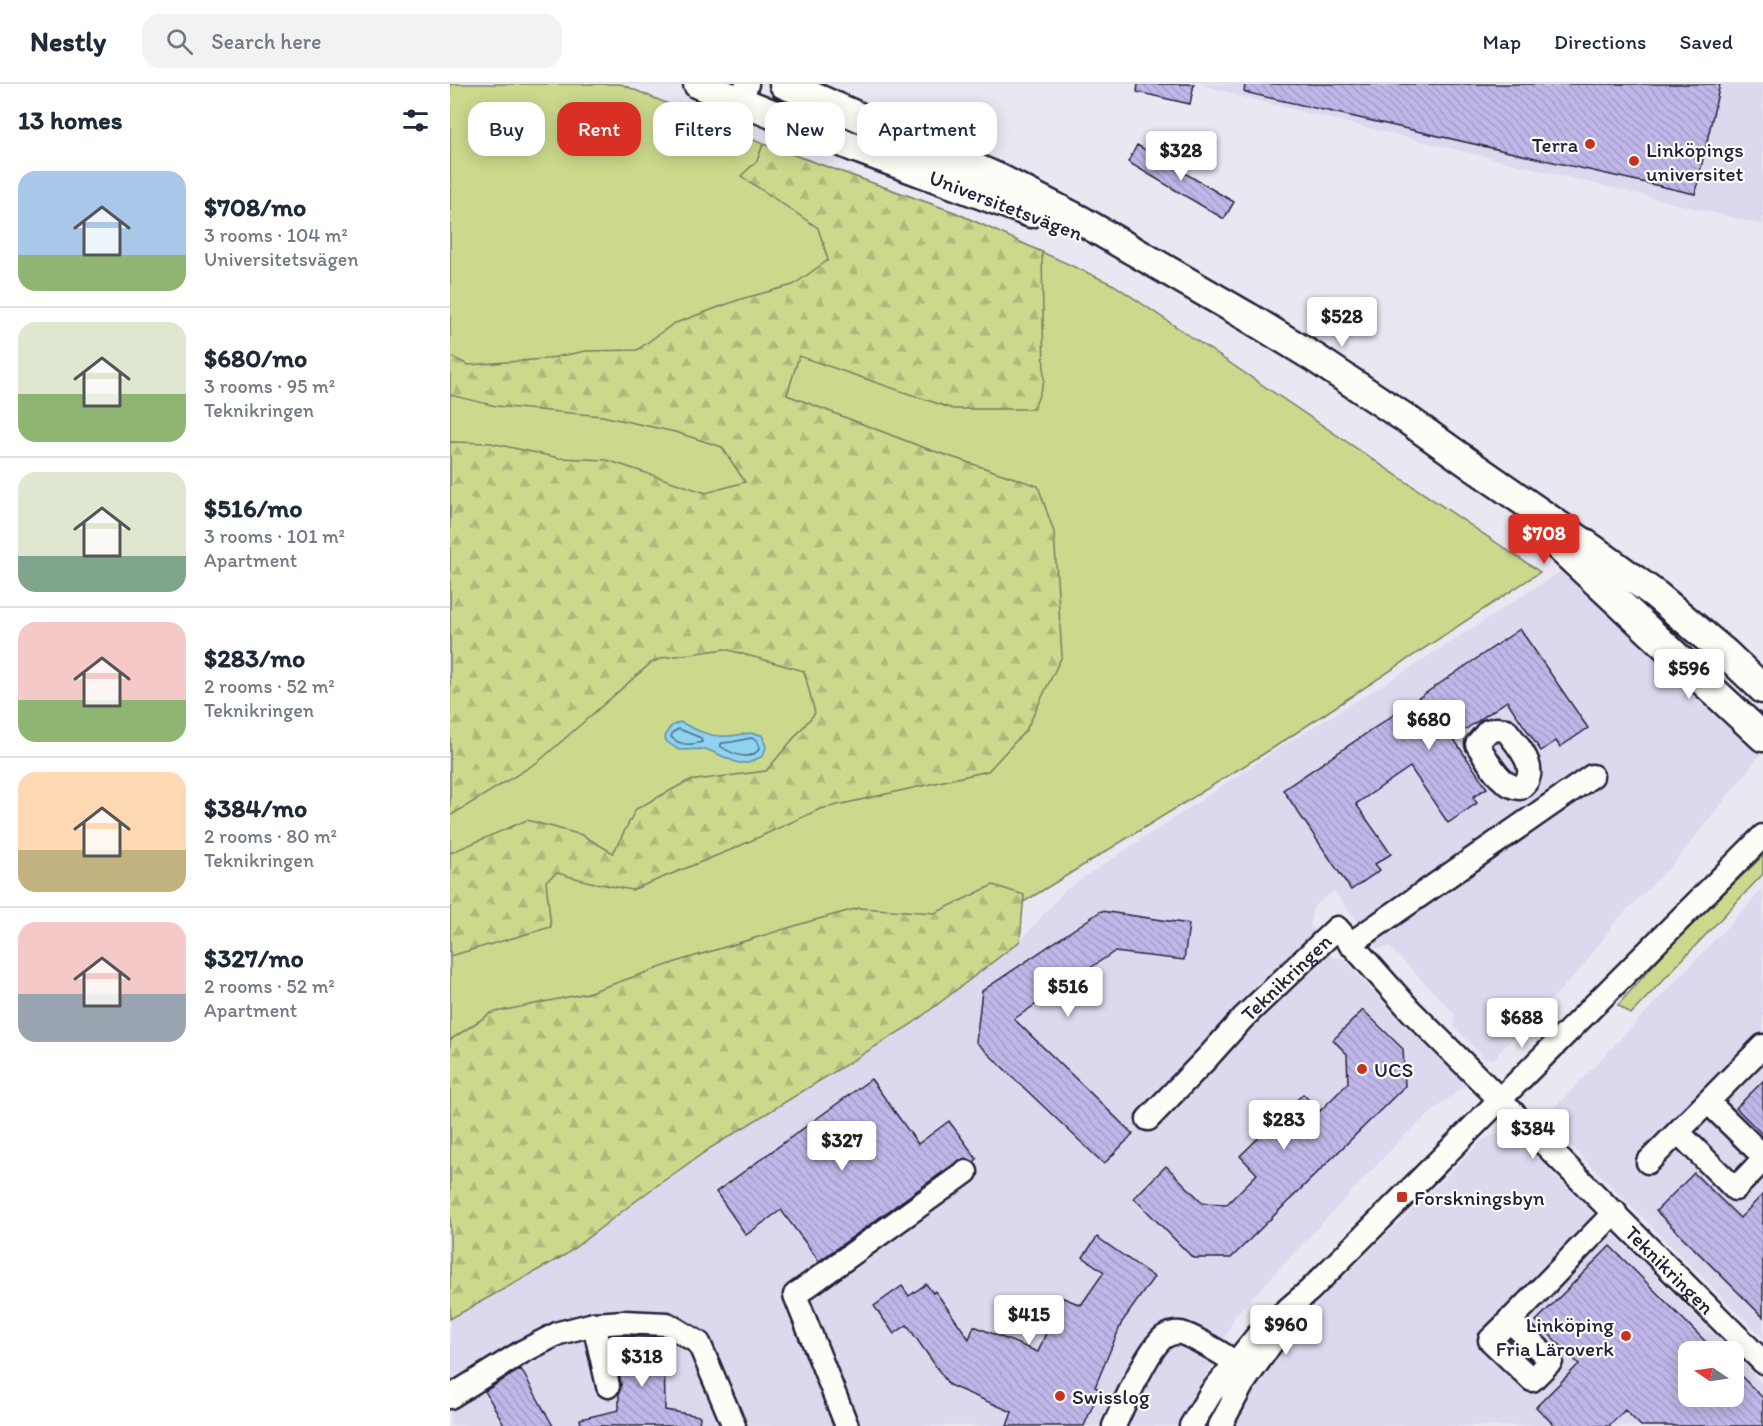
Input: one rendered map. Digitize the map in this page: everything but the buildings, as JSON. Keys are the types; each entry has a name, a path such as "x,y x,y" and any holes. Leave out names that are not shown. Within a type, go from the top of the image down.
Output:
{"main road":[{"name":"Universitetsvägen","path":"784,84 998,178 1082,220 1315,358 1408,420 1656,595 1763,688"},
{"name":"Universitetsvägen","path":"725,89 845,144 1022,209 1178,277"},
{"name":"Universitetsvägen","path":"1474,468 1763,737"}],"street":[{"path":"1343,936 1540,812 1592,776"},
{"path":"1524,786 1540,812"},
{"path":"1191,1426 1211,1393 1258,1334 1310,1290 1763,836"},
{"name":"Teknikringen","path":"1148,1119 1244,1018 1343,936 1411,1011 1763,1362"},
{"path":"1648,1162 1762,1050"},
{"path":"1678,1132 1734,1189 1763,1158 1708,1102"},
{"path":"847,1426 795,1295 966,1172"},
{"path":"1509,1320 1615,1212"},
{"path":"1220,1426 1242,1385 1310,1290"},
{"path":"450,1397 522,1352 559,1333 594,1324 624,1322 667,1324 699,1343 734,1426"},
{"path":"594,1324 608,1386"},
{"path":"1113,1426 1154,1347 1172,1333 1181,1333 1234,1363 1236,1380 1232,1404"}],"shaded area":[{"name":"Linköpings universitet","path":"1200,84 1763,84 1763,225 1246,98"},
{"path":"1564,569 1761,754 1674,863 1618,919 1579,971 1494,1058 1484,1058 1454,1027 1455,1014 1389,947 1378,949 1334,891 1314,906 1310,924 1332,957 1343,958 1404,1025 1466,1084 1405,1135 1235,1316 1182,1426 450,1426 450,1319 565,1255 712,1147 912,1024 1020,941 1065,890 1279,748 1405,671"},
{"path":"1763,889 1763,1338 1544,1119"},
{"path":"1497,1134 1518,1140 1721,1341 1678,1341 1678,1407 1744,1407 1744,1365 1763,1384 1763,1426 1230,1426 1242,1401 1284,1340 1329,1291 1484,1139"}],"green space":[{"path":"450,84 621,84 664,102 653,102 653,156 753,156 753,140 765,145 765,156 797,156 954,212 1114,285 1540,572 1273,748 937,954 450,1227"},
{"path":"763,144 765,145 765,156 797,156 954,212 1042,252 1044,381 1034,409 953,409 799,356 787,395 922,447 1038,486 1054,532 1062,656 1026,730 988,771 820,809 733,849 632,890 557,873 546,881 551,927 450,956 450,853 527,820 582,835 613,853 636,809 688,781 766,771 815,713 804,671 725,649 662,658 651,663 538,762 450,816 450,442 491,443 559,458 607,460 706,493 745,482 722,447 675,432 602,416 496,406 450,395 450,356 468,365 545,359 586,351 637,350 673,324 741,299 793,285 828,260 818,228 741,176 757,161"},
{"path":"1763,856 1763,874 1631,1014 1618,1005 1679,936"},
{"path":"993,885 1024,895 1020,941 912,1024 712,1147 565,1255 450,1319 450,1040 491,1013 587,993 682,960 811,921 859,908 935,913"}],"water":[{"path":"680,722 716,736 749,733 762,735 766,747 763,756 748,763 738,763 706,749 679,750 665,738 670,728"}],"place":[{"name":"Terra","path":"1590,144"},
{"name":"Linköpings universitet","path":"1634,161"},
{"name":"UCS","path":"1362,1069"},
{"name":"Forskningsbyn","path":"1402,1197"},
{"name":"Linköping Fria Läroverk","path":"1626,1336"},
{"name":"Swisslog","path":"1060,1396"}]}
